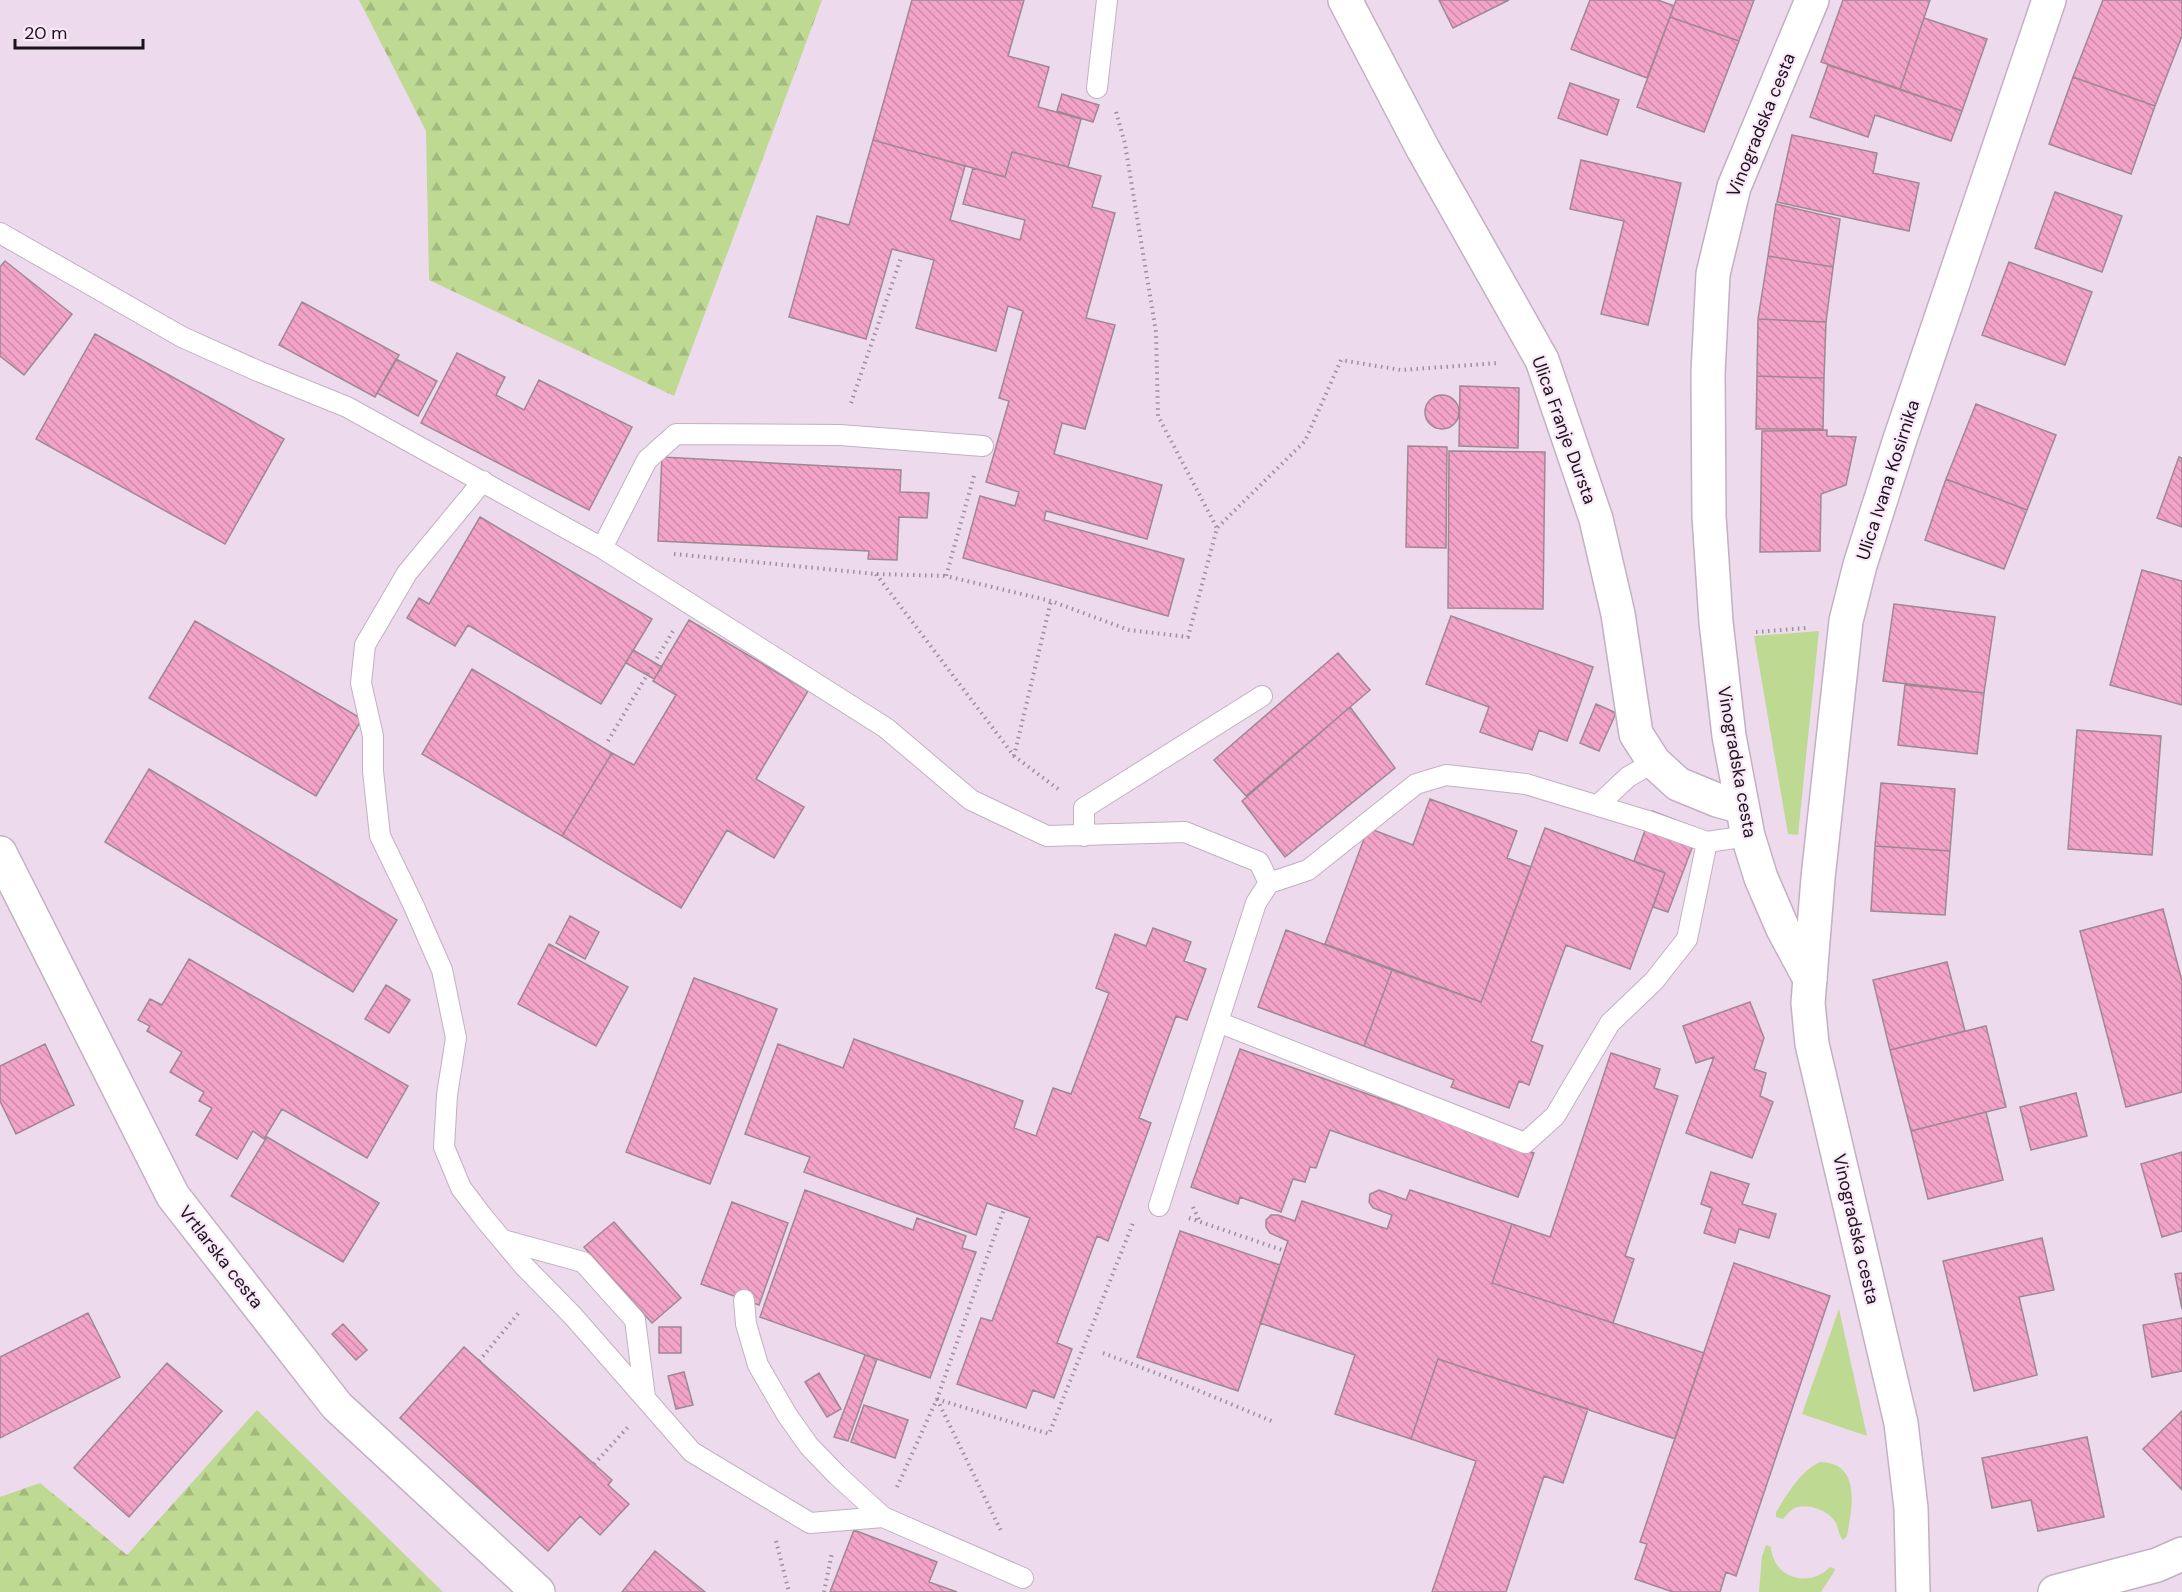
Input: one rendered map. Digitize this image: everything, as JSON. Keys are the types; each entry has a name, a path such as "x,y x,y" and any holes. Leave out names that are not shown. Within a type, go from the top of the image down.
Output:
{"street":[{"name":"Ulica Franje Dursta","path":"1345,0 1423,149 1542,360 1596,519 1618,614 1636,734 1654,762 1678,784 1717,800 1745,822"},
{"name":"Vinogradska cesta","path":"1812,0 1734,186 1713,274 1708,373 1709,516 1716,622 1729,736 1745,822 1761,878 1783,929 1810,979 1808,1003 1812,1044 1901,1423 1911,1508 1914,1592"},
{"name":"Ulica Ivana Kosirnika","path":"1810,979 1819,867 1849,610 1860,565 1900,439 2049,0"},
{"name":"Vrtlarska cesta","path":"0,853 173,1196 337,1406 538,1592"},
{"path":"2055,1592 2157,1565 2182,1554"},
{"path":"1899,1592 1914,1592"}],"lane":[{"path":"1097,88 1107,0"},
{"path":"0,233 182,337 347,407 602,548 886,728 972,800 1047,836 1185,832 1259,862 1269,883"},
{"path":"602,548 648,460 676,434 840,435 983,446"},
{"path":"483,481 407,573 365,645 362,683 374,736 373,771 380,836 442,970 456,1038 447,1095 444,1147 461,1188 502,1240 573,1316 692,1452 810,1522 883,1517"},
{"path":"1084,836 1084,808 1262,696"},
{"path":"1598,806 1628,777 1654,762"},
{"path":"1159,1206 1256,903 1269,883 1308,870 1416,784 1446,775 1526,784 1707,842 1745,822"},
{"path":"1218,1022 1525,1143 1555,1116 1610,1023 1654,981 1687,939 1707,842"},
{"path":"502,1240 583,1262 635,1320 647,1400"},
{"path":"744,1300 746,1324 758,1365 787,1415 809,1446 883,1517 1023,1578"}],"path":[{"path":"1097,88 1116,110 1125,144 1156,332 1158,416 1217,528"},
{"path":"840,435 901,258"},
{"path":"673,554 876,574 946,576 1051,601 1129,630 1188,637 1217,528 1305,441 1341,360 1401,370 1542,360"},
{"path":"946,576 983,446"},
{"path":"876,574 1014,756 1084,808"},
{"path":"1014,756 1051,601"},
{"path":"608,741 689,603"},
{"path":"1755,632 1809,627"},
{"path":"883,1517 937,1399 1004,1209"},
{"path":"937,1399 1049,1434 1136,1216"},
{"path":"1200,1223 1285,1251"},
{"path":"479,1361 542,1284"},
{"path":"1103,1353 1274,1422"},
{"path":"937,1399 1023,1578"},
{"path":"594,1464 647,1400"},
{"path":"824,1592 833,1550"}],"green space":[{"path":"359,0 822,0 674,396 429,280 426,131"},
{"path":"1819,631 1798,835 1788,834 1754,636"},
{"path":"1839,1309 1867,1436 1802,1414"},
{"path":"257,1410 443,1592 0,1592 0,1497 40,1483 127,1555"},
{"path":"1820,1462 1833,1464 1843,1470 1848,1478 1852,1501 1847,1536 1843,1540 1833,1519 1825,1512 1809,1506 1793,1509 1783,1519 1776,1517 1776,1512 1795,1484 1806,1471"},
{"path":"1766,1545 1771,1547 1773,1558 1778,1566 1793,1577 1812,1578 1822,1574 1830,1567 1835,1569 1834,1572 1821,1592 1759,1592 1762,1556"}],"building":[{"path":"912,0 1024,0 1008,56 1049,67 1038,107 1081,119 1068,167 1012,152 1005,177 873,140"},
{"path":"1439,0 1509,0 1453,28"},
{"path":"1590,0 1658,0 1674,6 1647,78 1571,49"},
{"path":"1676,0 1754,0 1739,41 1670,17"},
{"path":"1843,0 1930,0 1900,89 1821,62"},
{"path":"2103,0 2182,0 2182,36 2155,106 2073,77"},
{"path":"1670,17 1739,41 1704,132 1637,107"},
{"path":"1924,18 1987,39 1962,111 1900,89"},
{"path":"1828,65 1962,111 1951,141 1875,115 1868,137 1810,117"},
{"path":"2073,77 2155,106 2131,174 2049,144"},
{"path":"1570,83 1619,100 1607,135 1558,118"},
{"path":"1062,94 1099,105 1093,122 1057,111"},
{"path":"1792,135 1877,153 1873,173 1919,183 1909,231 1777,202"},
{"path":"873,140 965,166 950,220 1020,240 1025,220 963,204 973,168 1005,177 1012,152 1101,176 1092,207 1115,213 1086,318 1115,325 1085,429 1062,423 1054,454 1162,485 1147,539 1046,511 1044,520 1184,559 1168,616 963,558 980,496 1015,506 1019,492 986,482 1009,401 999,398 1023,311 1008,306 996,351 916,328 934,260 892,249 866,339 789,317 817,216 849,225"},
{"path":"1581,160 1681,183 1648,325 1601,314 1624,221 1570,209"},
{"path":"2055,192 2122,216 2102,272 2035,248"},
{"path":"1776,204 1840,219 1833,267 1768,256"},
{"path":"1768,256 1833,267 1826,322 1758,319"},
{"path":"5,261 72,314 24,375 0,356 0,267"},
{"path":"2009,262 2092,292 2065,365 1982,335"},
{"path":"302,302 399,355 375,397 279,345"},
{"path":"1758,319 1826,322 1824,378 1757,376"},
{"path":"95,334 284,439 225,544 36,439"},
{"path":"457,353 505,377 496,395 524,410 539,380 632,427 589,510 421,423"},
{"path":"396,359 437,381 418,416 377,393"},
{"path":"1757,376 1824,378 1823,429 1756,429"},
{"path":"1460,386 1519,388 1518,448 1459,446"},
{"path":"1442,395 1454,400 1459,412 1454,424 1442,429 1430,424 1425,412 1430,400"},
{"path":"1976,404 2056,435 2027,510 1946,479"},
{"path":"1827,430 1827,436 1856,437 1846,485 1821,494 1820,551 1760,552 1762,431"},
{"path":"1408,446 1447,447 1446,548 1406,547"},
{"path":"1449,451 1545,452 1543,609 1448,608"},
{"path":"662,457 901,470 900,492 929,493 927,518 899,517 897,560 868,559 869,551 658,541"},
{"path":"2179,457 2182,458 2182,527 2157,518"},
{"path":"1946,479 2027,510 2004,569 1925,540"},
{"path":"480,517 652,619 601,704 468,625 455,646 407,618 419,598 429,604"},
{"path":"2142,570 2182,581 2182,705 2110,685"},
{"path":"1894,604 1995,617 1984,693 1883,681"},
{"path":"1451,616 1593,667 1567,741 1539,730 1532,750 1480,732 1489,707 1426,684"},
{"path":"689,620 808,691 756,779 804,807 774,858 727,830 681,908 562,836 612,753 634,765 676,695 653,681"},
{"path":"195,621 362,719 316,796 149,698"},
{"path":"633,650 662,667 654,679 626,663"},
{"path":"1338,653 1370,690 1246,796 1214,760"},
{"path":"472,669 612,753 562,836 422,754"},
{"path":"1905,685 1984,693 1977,754 1898,745"},
{"path":"1596,704 1616,713 1599,751 1580,743"},
{"path":"1350,707 1395,768 1285,857 1242,801"},
{"path":"2077,730 2161,736 2152,855 2068,849"},
{"path":"149,769 397,920 353,992 105,842"},
{"path":"1881,783 1955,789 1950,851 1875,846"},
{"path":"1430,799 1517,831 1507,858 1531,867 1481,1002 1325,944 1368,828 1413,845"},
{"path":"1652,811 1699,829 1668,912 1653,907 1665,873 1634,861"},
{"path":"1545,828 1665,873 1630,969 1566,945 1531,1041 1543,1046 1529,1085 1519,1081 1509,1108 1451,1087 1454,1080 1364,1046 1392,970 1481,1002"},
{"path":"1875,846 1950,851 1945,915 1871,911"},
{"path":"2163,909 2182,981 2182,1092 2126,1107 2080,931"},
{"path":"570,916 599,932 585,959 556,943"},
{"path":"1153,928 1191,942 1184,961 1206,969 1187,1020 1176,1016 1139,1118 1151,1123 1108,1241 1097,1236 1057,1343 1072,1349 1054,1398 1033,1390 1026,1408 957,1384 981,1318 992,1321 1030,1218 987,1203 976,1235 804,1172 810,1157 745,1134 778,1044 843,1068 854,1039 1023,1101 1014,1128 1036,1136 1053,1088 1071,1094 1109,993 1096,988 1115,934 1146,946"},
{"path":"1286,930 1392,970 1364,1046 1258,1007"},
{"path":"549,944 628,987 596,1046 518,1004"},
{"path":"189,959 408,1086 367,1158 282,1109 264,1139 253,1131 237,1159 196,1135 212,1108 199,1101 204,1092 170,1072 182,1052 147,1031 150,1026 138,1020 150,999 162,1005"},
{"path":"1947,962 1965,1031 1890,1050 1873,980"},
{"path":"694,978 777,1009 710,1184 626,1152"},
{"path":"386,985 410,1000 389,1033 365,1019"},
{"path":"1750,1002 1764,1038 1754,1069 1766,1073 1760,1096 1773,1102 1752,1158 1686,1133 1714,1057 1696,1063 1683,1026"},
{"path":"1986,1026 2006,1107 1911,1131 1890,1050"},
{"path":"45,1044 74,1105 16,1134 0,1101 0,1066"},
{"path":"1240,1049 1534,1153 1518,1197 1330,1130 1316,1168 1310,1167 1305,1182 1293,1179 1281,1212 1240,1197 1238,1204 1191,1187"},
{"path":"1611,1053 1660,1069 1654,1088 1678,1096 1625,1256 1634,1259 1613,1323 1492,1283 1512,1224 1550,1237"},
{"path":"2076,1093 2087,1136 2031,1150 2020,1107"},
{"path":"1986,1112 2003,1180 1928,1199 1911,1131"},
{"path":"267,1137 379,1203 343,1262 231,1196"},
{"path":"2182,1152 2182,1231 2162,1237 2141,1164"},
{"path":"1711,1172 1749,1184 1742,1204 1776,1214 1769,1238 1739,1229 1735,1243 1704,1233 1712,1208 1701,1204"},
{"path":"805,1190 913,1230 917,1218 966,1236 962,1248 976,1252 930,1378 760,1317"},
{"path":"1379,1190 1406,1200 1410,1190 1512,1224 1492,1283 1704,1353 1675,1439 1438,1359 1411,1439 1335,1414 1355,1355 1260,1323 1288,1241 1270,1233 1266,1227 1266,1220 1271,1215 1278,1215 1295,1221 1302,1201 1387,1229 1392,1215 1373,1208 1369,1202 1370,1194"},
{"path":"732,1202 788,1223 759,1305 701,1284"},
{"path":"614,1222 681,1298 652,1323 584,1247"},
{"path":"1180,1231 1280,1265 1238,1391 1137,1357"},
{"path":"2042,1238 2054,1290 2019,1297 2037,1375 1974,1391 1943,1261"},
{"path":"1734,1263 1830,1296 1736,1576 1726,1572 1720,1592 1673,1592 1635,1579 1647,1544 1640,1542"},
{"path":"2182,1273 2182,1309 2175,1274"},
{"path":"88,1313 120,1377 0,1438 0,1357"},
{"path":"2182,1318 2182,1371 2152,1377 2143,1325"},
{"path":"343,1324 367,1350 356,1360 332,1334"},
{"path":"659,1327 681,1327 681,1353 659,1353"},
{"path":"464,1347 612,1480 608,1485 629,1504 600,1535 580,1516 548,1551 400,1418"},
{"path":"865,1355 877,1359 848,1441 834,1437"},
{"path":"1438,1359 1588,1409 1563,1483 1544,1476 1506,1592 1432,1592 1476,1461 1411,1439"},
{"path":"167,1363 222,1411 129,1517 74,1468"},
{"path":"684,1372 693,1405 676,1409 668,1376"},
{"path":"819,1373 841,1409 827,1417 805,1382"},
{"path":"864,1405 908,1420 895,1458 851,1442"},
{"path":"2182,1411 2182,1490 2143,1449"},
{"path":"2087,1437 2104,1517 2038,1531 2031,1500 1992,1508 1982,1458"},
{"path":"854,1530 937,1562 929,1582 957,1592 830,1592"},
{"path":"655,1551 705,1592 622,1592"}]}
